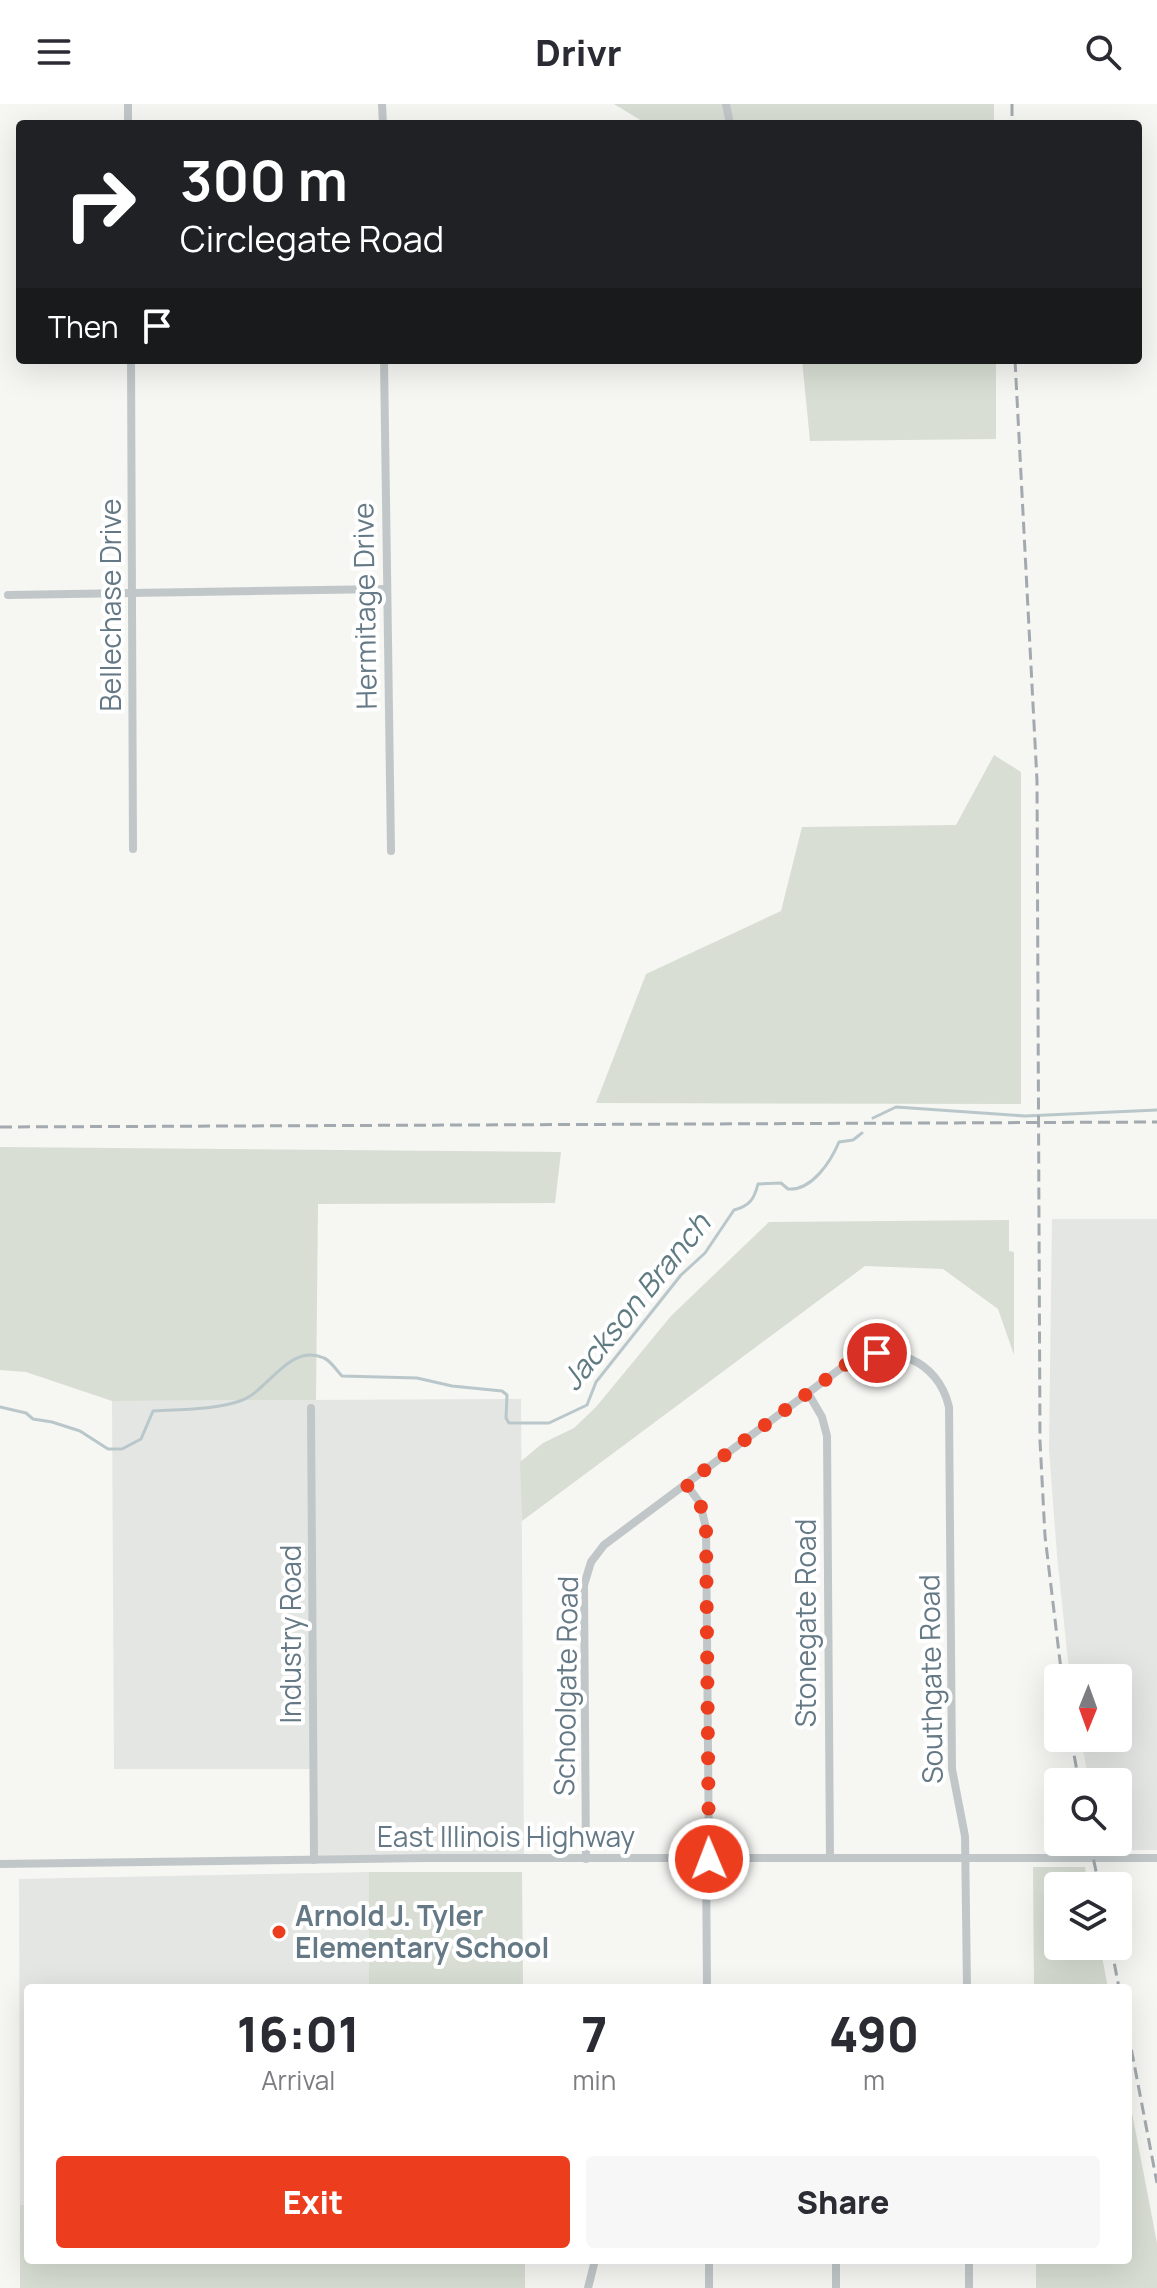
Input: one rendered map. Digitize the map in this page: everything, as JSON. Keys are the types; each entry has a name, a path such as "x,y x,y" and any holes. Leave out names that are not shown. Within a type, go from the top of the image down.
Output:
{"street":[{"name":"Bellechase Drive","path":"131,364 133,849"},
{"name":"Hermitage Drive","path":"384,364 391,851"},
{"path":"8,595 386,589"},
{"name":"Southgate Road","path":"808,1393 848,1363 871,1354 904,1356 916,1361 931,1373 945,1393 949,1414 952,1769 953,1785 965,1829 967,1984"},
{"path":"707,1984 706,1528 700,1503 686,1484 808,1393"},
{"name":"Stonegate Road","path":"808,1393 827,1431 830,1858"},
{"name":"Industry Road","path":"311,1408 314,1860"},
{"name":"Schoolgate Road","path":"586,1859 584,1585 591,1562 604,1545 686,1484"},
{"name":"East Illinois Highway","path":"0,1864 1157,1858"},
{"path":"588,2288 594,2264"},
{"path":"709,2264 709,2288"},
{"path":"836,2264 836,2288"},
{"path":"969,2264 969,2288"}],"shaded area":[{"path":"614,104 994,104 994,120 640,120"},
{"path":"802,364 996,364 996,439 810,441"},
{"path":"994,755 1021,772 1021,1104 596,1103 646,974 781,911 802,827 956,825"},
{"path":"0,1147 561,1152 555,1203 318,1204 316,1400 112,1401 26,1372 0,1370"},
{"path":"1052,1219 1157,1219 1157,1850 1132,1850 1132,1768 1086,1768 1084,1752 1132,1752 1132,1664 1069,1664 1049,1449"},
{"path":"1009,1220 1009,1251 1014,1252 1014,1355 998,1309 943,1269 865,1266 522,1521 520,1462 543,1443 574,1428 596,1407 671,1316 769,1222"},
{"path":"521,1399 524,1855 317,1856 316,1769 114,1769 112,1401"},
{"path":"1033,1867 1085,1867 1086,1872 1044,1872 1044,1960 1103,1960 1107,1984 1034,1984"},
{"path":"369,1872 369,1984 24,1984 24,2205 20,2205 19,1879"},
{"path":"369,1872 522,1872 523,1984 369,1984"},
{"path":"1132,2113 1157,2243 1157,2288 1036,2288 1036,2264 1132,2264"},
{"path":"20,2205 24,2205 24,2264 525,2264 525,2288 20,2288"}],"waterway":[{"name":"Jackson Branch","path":"873,1118 896,1107 1025,1116 1157,1110"},
{"name":"Jackson Branch","path":"0,1407 80,1431 108,1449 122,1449 141,1439 153,1411 208,1408 240,1401 289,1362 311,1355 327,1359 342,1376 417,1378 452,1386 502,1391 507,1395 506,1418 509,1423 549,1423 587,1405 596,1382 681,1275 705,1253 734,1210 750,1202 758,1184 781,1183 788,1189 805,1185 826,1166 839,1142 853,1140 862,1133"}],"railway":[{"path":"1012,104 1012,120"},
{"path":"1015,364 1037,781 1040,1441 1045,1536 1060,1664"},
{"path":"0,1127 1157,1122"},
{"path":"1074,1752 1076,1768"},
{"path":"1093,1856 1096,1872"},
{"path":"1114,1960 1118,1984"},
{"path":"1132,2053 1157,2183"}],"place":[{"name":"Arnold J. Tyler Elementary School","path":"279,1932"}],"route":[{"path":"709,1859 706,1528 700,1503 686,1484 848,1363 877,1353"}]}
